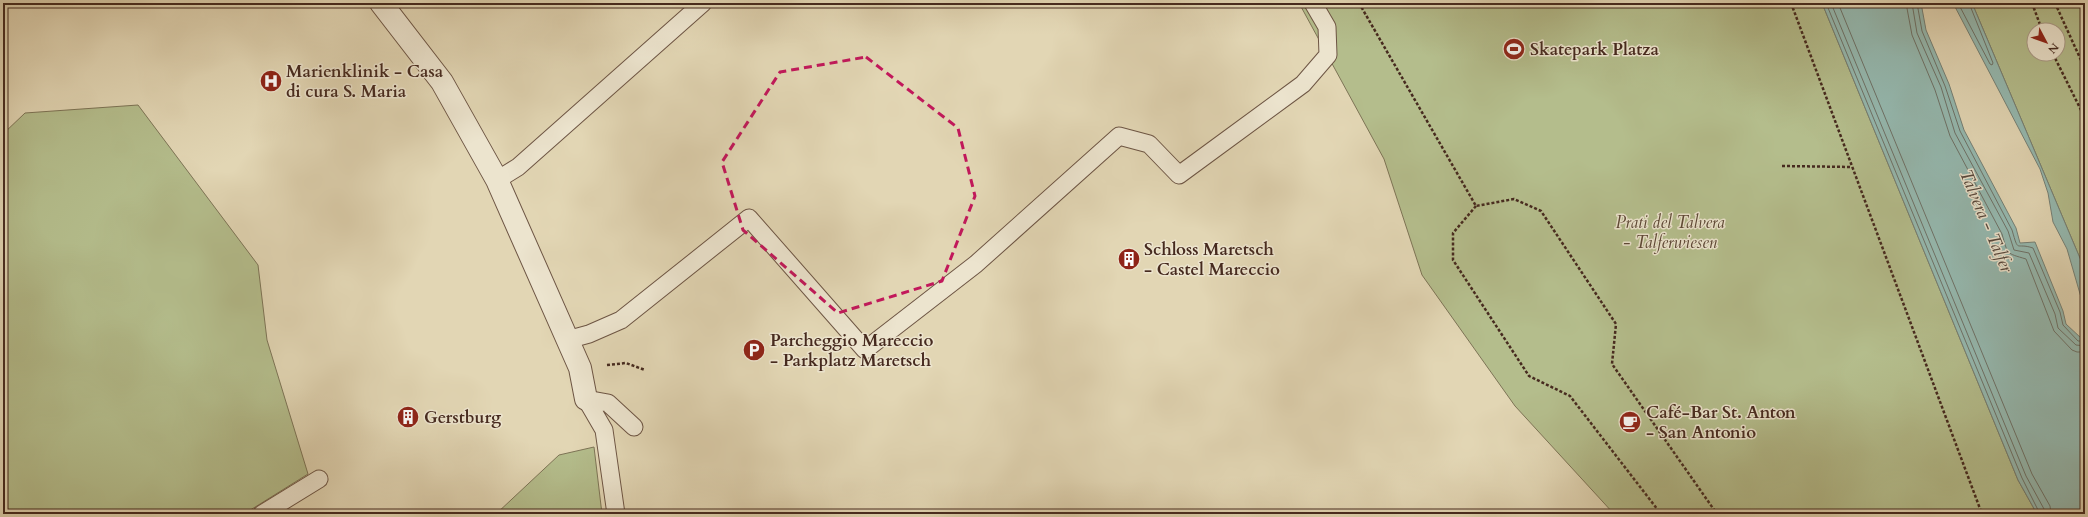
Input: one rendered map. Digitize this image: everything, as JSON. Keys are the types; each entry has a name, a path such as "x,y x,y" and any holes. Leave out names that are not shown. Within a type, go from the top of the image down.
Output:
{"street":[{"path":"381,3 442,82 497,180 566,340 580,368 586,399"}],"lane":[{"path":"497,180 518,167 702,3"},
{"path":"566,340 589,334 621,320 749,218 865,350 976,264 1119,136 1149,144 1179,175 1303,84 1328,55 1327,27 1313,3"},
{"path":"586,399 608,403 634,427"},
{"path":"586,399 604,430 616,514"},
{"path":"262,514 319,479"}],"path":[{"path":"1359,3 1476,206"},
{"path":"1772,3 1792,4 1982,514"},
{"path":"2032,3 2039,22"},
{"path":"2055,3 2085,69"},
{"path":"2057,62 2085,118"},
{"path":"1782,166 1852,167"},
{"path":"1661,514 1570,396 1529,376 1453,260 1453,232 1476,206 1514,199 1541,211 1616,324 1612,364 1717,514"},
{"path":"580,368 626,363 645,370"}],"highlighted area":[{"path":"866,57 958,128 975,196 942,281 838,313 743,230 722,162 780,72"}],"green space":[{"name":"Prati del Talvera - Talferwiesen","path":"1299,3 1822,3 2018,480 2037,514 1614,514 1515,406 1422,275 1384,159"},
{"path":"1972,3 2085,3 2085,270"},
{"path":"138,105 258,265 267,340 308,474 244,514 3,514 3,134 25,113"},
{"path":"594,447 602,514 496,514 559,455"}],"water":[{"name":"Talvera - Talfer","path":"1822,3 1921,3 1926,30 1949,84 1964,130 2016,228 2020,243 2035,242 2063,311 2066,324 2081,338 2085,336 2085,514 2037,514 2018,480"},
{"path":"1953,3 1972,3 2085,270 2085,311 2067,249 2053,222 2048,193 2040,169"}],"place":[{"name":"Skatepark Platza","path":"1514,49"},
{"name":"Marienklinik - Casa di cura S. Maria","path":"271,81"},
{"name":"Schloss Maretsch - Castel Mareccio","path":"1129,259"},
{"name":"Parcheggio Mareccio - Parkplatz Maretsch","path":"754,350"},
{"name":"Gerstburg","path":"408,417"},
{"name":"Café-Bar St. Anton - San Antonio","path":"1630,422"}]}
